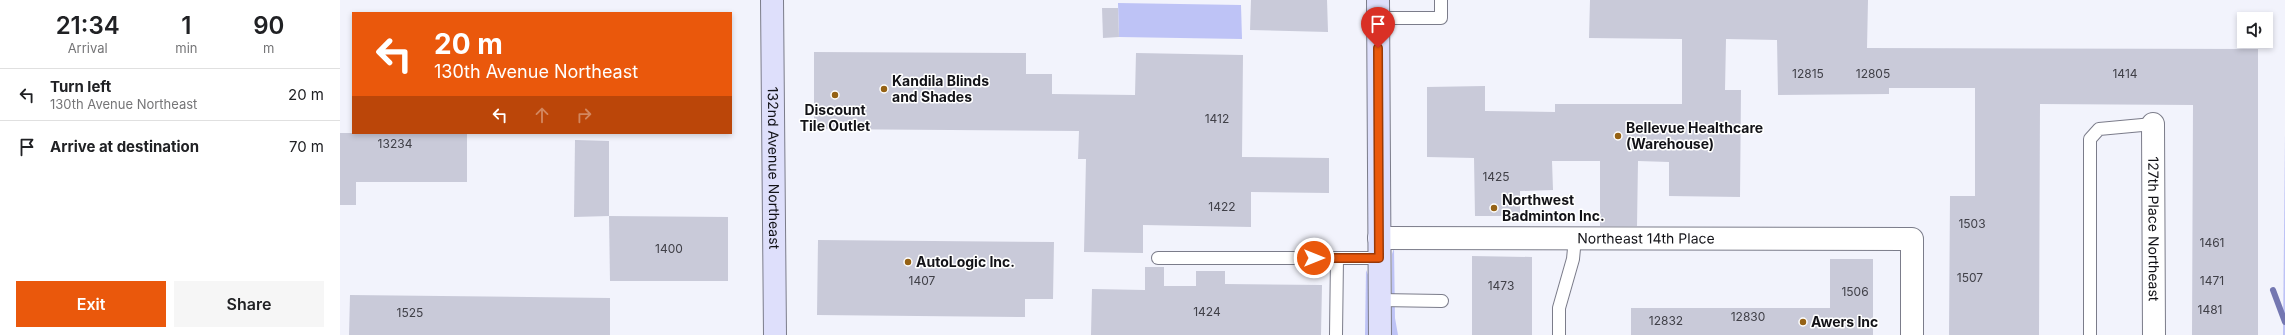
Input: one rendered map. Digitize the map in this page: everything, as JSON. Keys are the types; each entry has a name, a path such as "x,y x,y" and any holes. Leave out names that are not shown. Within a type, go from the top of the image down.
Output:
{"street":[{"name":"132nd Avenue Northeast","path":"772,0 775,335"},
{"path":"1378,9 1380,335"},
{"name":"127th Place Northeast","path":"2153,124 2154,335"},
{"name":"Northeast 14th Place","path":"1379,248 1575,238 1912,239 1912,335"}],"lane":[{"path":"1378,9 1441,18 1441,0"},
{"path":"2090,335 2090,139 2099,129 2153,124"},
{"path":"1559,335 1558,308 1573,259 1575,238"},
{"path":"1158,258 1337,258 1379,248"},
{"path":"1336,335 1337,258"},
{"path":"1380,300 1442,302"}],"shaded area":[{"path":"1118,3 1241,5 1242,39 1119,37"},
{"path":"2285,133 2285,335 2283,335"},
{"path":"1394,248 1395,318 1398,335 1392,335 1392,254"},
{"path":"1366,270 1369,277 1370,335 1365,335"}],"building":[{"path":"1251,0 1327,0 1328,32 1250,30"},
{"path":"1590,0 1868,0 1867,48 2258,49 2258,335 2192,335 2193,105 2040,104 2039,335 1949,335 1950,196 1975,196 1975,88 1889,88 1889,94 1778,95 1777,40 1726,39 1725,90 1741,90 1740,197 1669,196 1669,162 1638,161 1637,226 1600,226 1600,161 1552,161 1553,190 1520,191 1520,216 1475,216 1474,158 1427,157 1427,87 1485,86 1485,111 1555,112 1555,104 1682,104 1682,39 1589,38"},
{"path":"1102,8 1118,8 1119,37 1103,38"},
{"path":"814,52 1026,53 1026,74 1052,74 1052,94 1135,95 1136,53 1243,55 1242,157 1329,158 1329,193 1251,192 1251,227 1143,225 1143,253 1084,252 1086,159 1078,159 1079,131 814,129"},
{"path":"340,133 467,134 467,182 356,182 356,205 340,205"},
{"path":"575,140 609,141 609,216 574,217"},
{"path":"609,216 728,217 728,281 610,281"},
{"path":"818,240 1054,242 1053,299 1025,299 1025,317 817,315"},
{"path":"1472,256 1532,257 1532,335 1472,335"},
{"path":"1830,259 1873,259 1873,335 1631,335 1631,308 1830,308"},
{"path":"1145,267 1164,267 1164,286 1196,286 1196,271 1225,271 1225,284 1322,285 1321,335 1091,335 1092,289 1145,290"},
{"path":"350,295 610,298 610,335 349,335"}],"waterway":[{"path":"2273,290 2285,322"}],"place":[{"name":"Kandila Blinds and Shades","path":"884,89"},
{"name":"Discount Tile Outlet","path":"835,95"},
{"name":"Bellevue Healthcare (Warehouse)","path":"1618,136"},
{"name":"Northwest Badminton Inc.","path":"1494,208"},
{"name":"AutoLogic Inc.","path":"908,262"},
{"name":"Awers Inc","path":"1803,322"}],"route":[{"path":"1314,258 1379,258 1378,48"}]}
